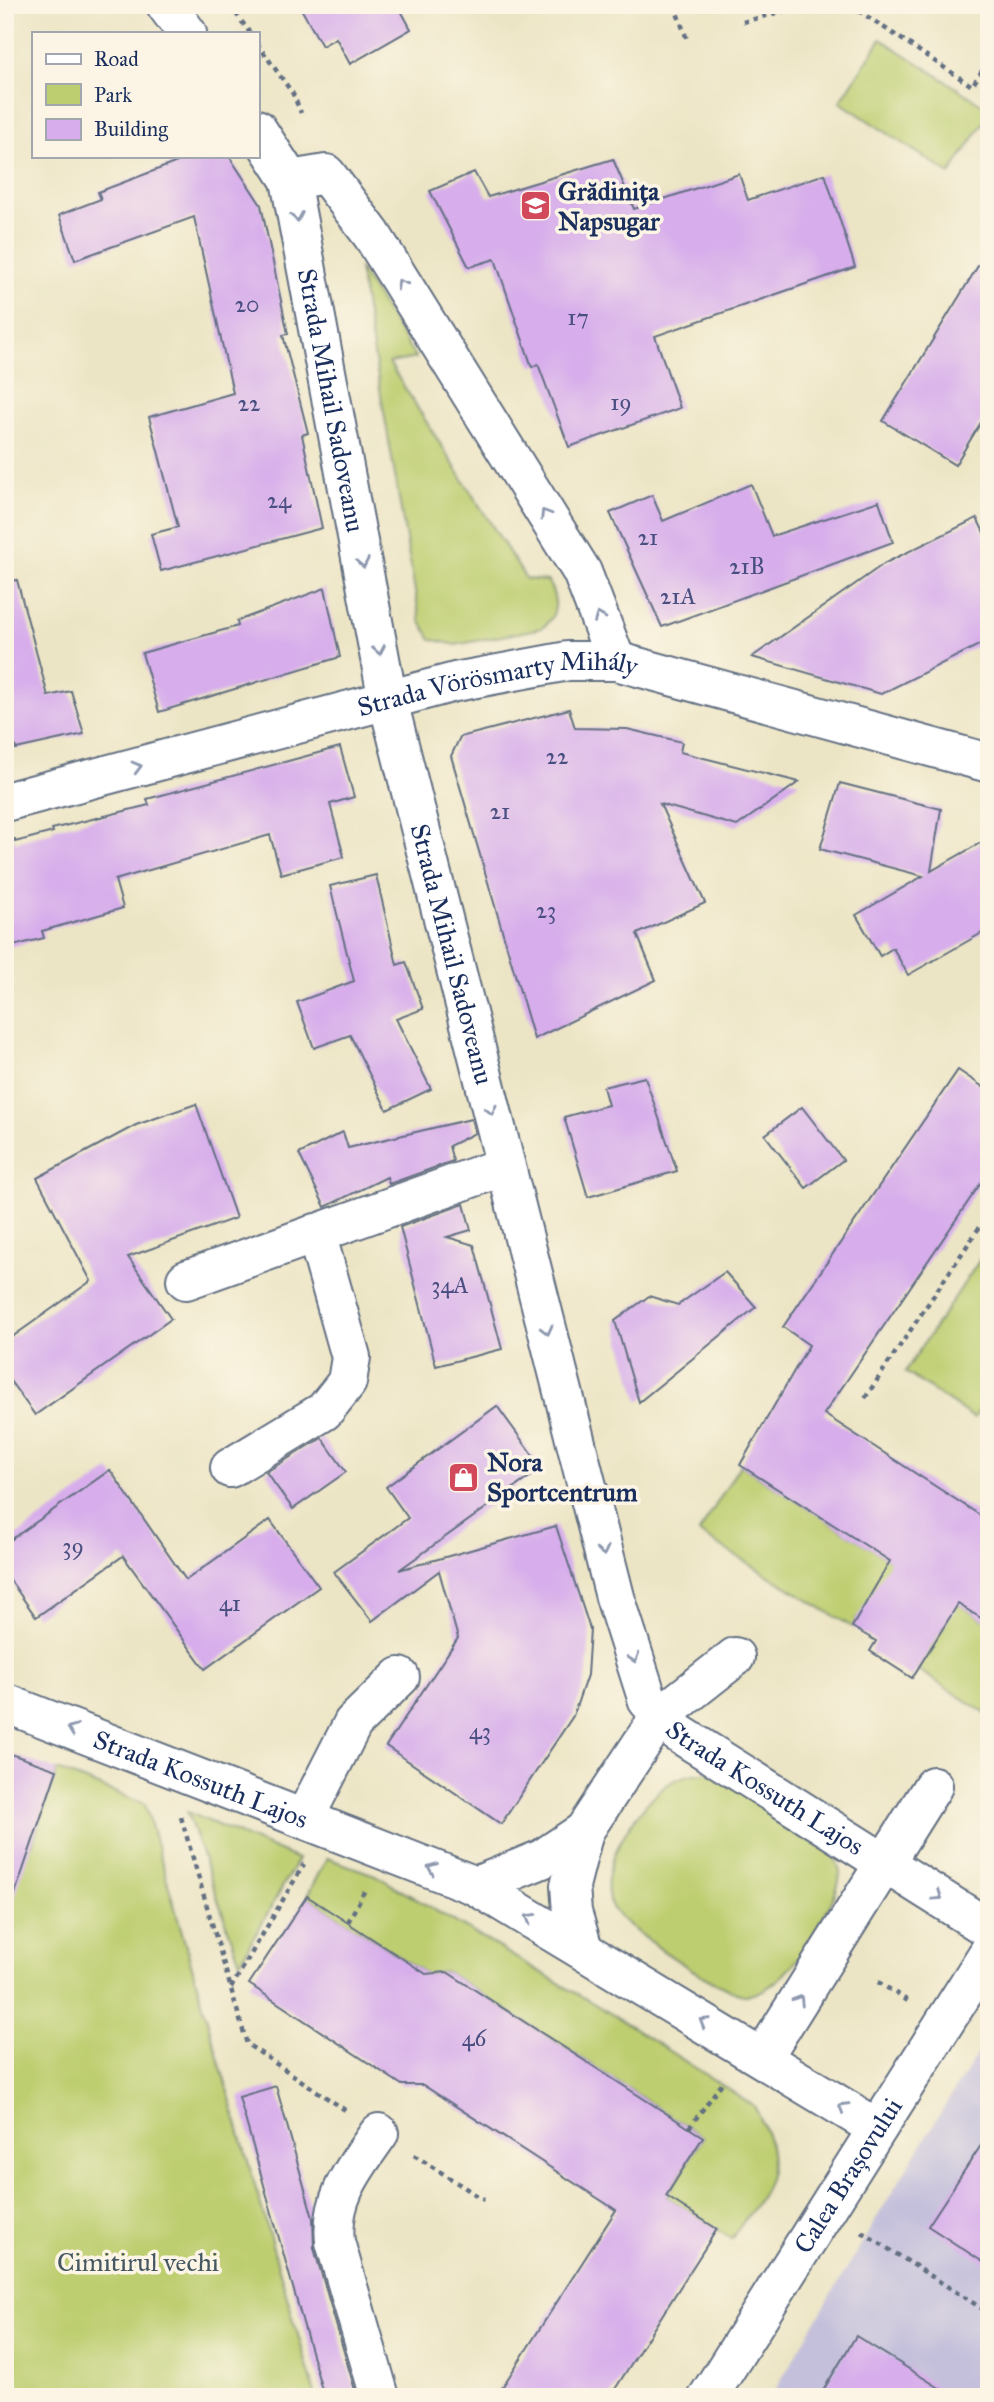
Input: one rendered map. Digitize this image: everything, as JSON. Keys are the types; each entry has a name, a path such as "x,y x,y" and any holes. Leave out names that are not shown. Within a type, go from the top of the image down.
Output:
{"street":[{"path":"166,5 186,32"},
{"name":"Strada Mihail Sadoveanu","path":"259,132 290,180 388,701 615,1597 648,1701 660,1716"},
{"path":"290,180 327,174 372,235 582,572 616,661"},
{"name":"Strada Vörösmarty Mihály","path":"5,802 455,682 568,661 616,661 989,763"},
{"path":"186,1280 505,1166"},
{"path":"230,1468 324,1412 347,1382 351,1357 316,1233"},
{"path":"660,1716 736,1657"},
{"path":"315,1823 353,1723 400,1677"},
{"name":"Strada Kossuth Lajos","path":"5,1703 476,1886 877,2128"},
{"name":"Strada Kossuth Lajos","path":"583,1949 572,1912 570,1886 584,1831 660,1716 678,1733 989,1929"},
{"path":"755,2053 886,1862 933,1786"},
{"name":"Strada Kossuth Lajos","path":"476,1886 542,1859 584,1831"},
{"name":"Calea Brașovului","path":"708,2397 989,1952"},
{"path":"379,2133 342,2187 333,2222 335,2242 380,2397"}],"path":[{"path":"230,5 249,32"},
{"path":"674,5 687,38"},
{"path":"743,22 807,5"},
{"path":"850,5 972,86 989,60"},
{"path":"865,1398 989,1213"},
{"path":"166,1766 247,2044 484,2200"},
{"path":"231,1988 315,1823"},
{"path":"689,2128 755,2053"},
{"path":"825,2209 989,2313"},
{"path":"981,2397 989,2384"}],"shaded area":[{"path":"989,2034 989,2397 771,2397 882,2209"}],"green space":[{"path":"881,39 989,109 989,114 950,174 840,102"},
{"path":"359,268 416,358 389,363 526,579 548,581 555,606 552,617 542,628 456,645 431,639 420,620"},
{"path":"989,1246 989,1396 974,1418 905,1372"},
{"path":"740,1465 989,1623 989,1716 917,1669 857,1619 852,1627 699,1533"},
{"name":"Cimitirul vechi","path":"57,1770 145,1804 316,2397 5,2397 5,1860 32,1845"},
{"path":"713,1772 833,1853 840,1871 833,1899 799,1957 767,1988 748,1995 737,1993 699,1974 654,1944 620,1917 612,1907 608,1892 613,1857 632,1822 644,1807 673,1781 690,1775"},
{"path":"187,1812 298,1859 240,1962"},
{"path":"327,1858 375,1875 615,2016 754,2106 770,2146 770,2177 764,2191 731,2239 666,2196 703,2137 447,1972 426,1974 307,1896"}],"building":[{"path":"299,5 398,5 411,29 350,64 336,38 322,46"},
{"path":"188,158 230,158 261,205 288,334 283,335 308,433 302,435 322,528 161,571 151,534 178,527 149,417 233,393 194,217 75,260 59,215 101,199 98,192"},
{"path":"613,159 634,209 739,174 748,200 825,174 855,267 655,336 680,408 569,447 538,364 532,367 495,259 469,267 430,191 474,172 488,197"},
{"path":"989,248 989,409 955,465 883,421"},
{"path":"751,484 772,536 879,501 893,542 662,627 610,513 652,495 663,521"},
{"path":"977,518 989,543 989,640 881,694 752,657 885,563"},
{"path":"17,580 48,696 71,691 84,734 16,749 5,708 5,582"},
{"path":"325,588 340,657 159,712 142,653 238,626 237,621"},
{"path":"569,709 575,728 627,729 682,742 680,752 799,782 737,826 660,804 705,903 637,934 656,980 534,1039 451,756 460,737"},
{"path":"340,747 354,797 330,804 344,857 281,874 270,835 115,880 123,908 42,931 44,938 5,948 5,840 15,839 15,842 53,832 52,829 149,805 147,799"},
{"path":"840,783 941,809 931,871 989,838 989,929 908,975 893,948 880,956 856,915 923,876 820,849"},
{"path":"376,875 397,965 406,962 423,1009 396,1019 431,1089 387,1110 350,1035 314,1048 297,1002 354,981 330,886"},
{"path":"958,1070 989,1091 989,1171 824,1414 989,1521 989,1623 958,1604 912,1678 870,1651 876,1641 852,1627 890,1561 740,1465 809,1345 783,1327"},
{"path":"645,1077 677,1171 588,1197 564,1117 608,1105 603,1087"},
{"path":"196,1104 236,1218 128,1257 171,1319 35,1415 5,1374 5,1342 91,1281 37,1178 136,1125"},
{"path":"802,1107 843,1160 806,1188 765,1135"},
{"path":"471,1119 475,1133 449,1146 453,1161 389,1184 387,1177 325,1207 299,1154 343,1132 348,1148"},
{"path":"464,1204 471,1230 447,1237 474,1245 502,1349 436,1366 400,1227"},
{"path":"725,1272 756,1307 639,1402 615,1321 649,1296 678,1305"},
{"path":"497,1406 542,1468 399,1570 556,1526 590,1629 587,1675 573,1716 501,1824 386,1746 458,1638 439,1571 372,1621 334,1572 408,1518 386,1487"},
{"path":"322,1438 346,1472 293,1509 266,1472"},
{"path":"110,1470 186,1580 270,1520 319,1587 205,1669 123,1556 36,1617 5,1573 5,1544"},
{"path":"5,1752 57,1770 11,1905 5,1904"},
{"path":"307,1896 426,1974 447,1972 703,2137 666,2196 717,2229 610,2397 496,2397 616,2210 423,2085 402,2085 249,1984"},
{"path":"276,2086 313,2218 314,2248 357,2397 324,2397 239,2097"},
{"path":"989,2133 989,2266 928,2226"},
{"path":"856,2336 954,2397 819,2397"}],"place":[{"name":"Grădinița Napsugar","path":"535,206"},
{"name":"Nora Sportcentrum","path":"464,1477"}]}
